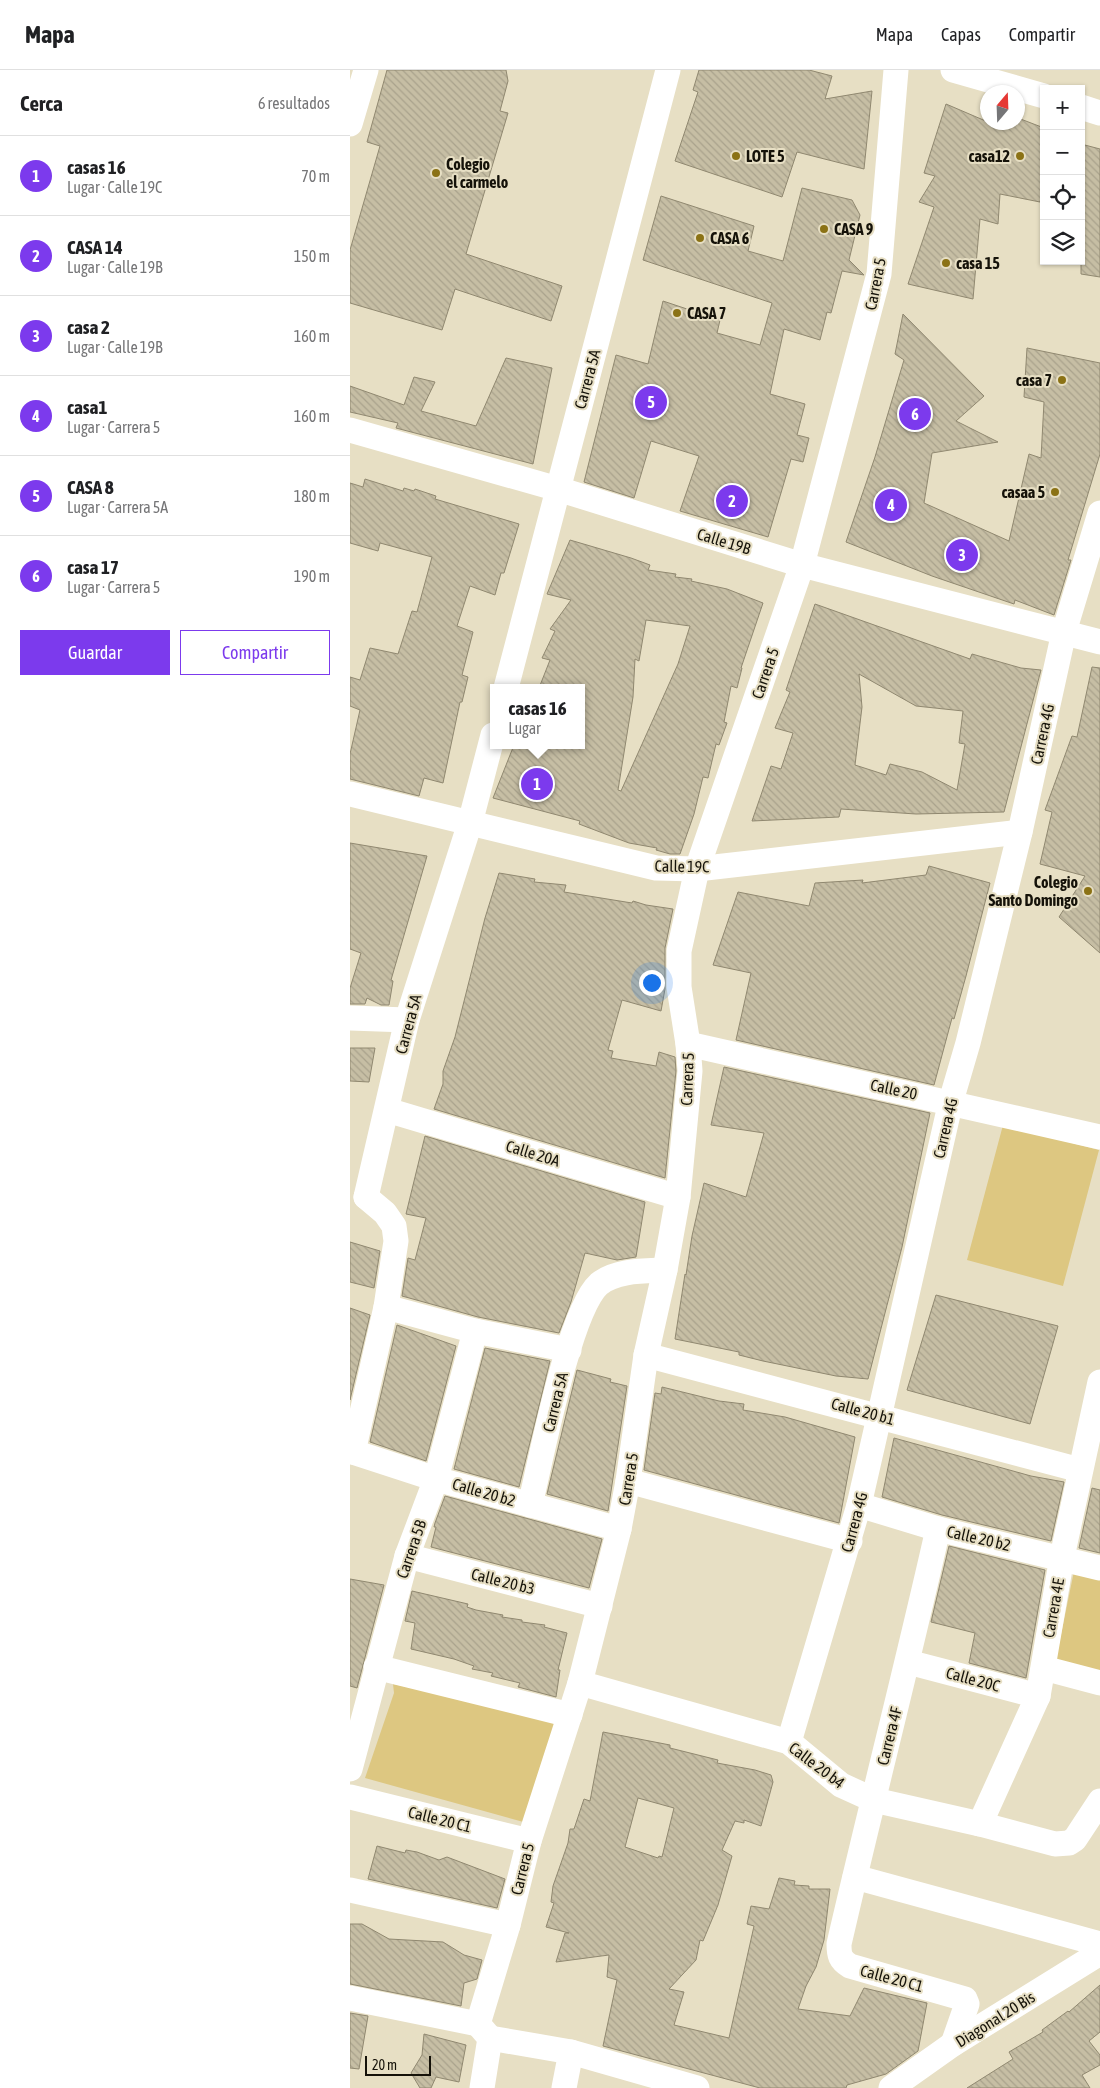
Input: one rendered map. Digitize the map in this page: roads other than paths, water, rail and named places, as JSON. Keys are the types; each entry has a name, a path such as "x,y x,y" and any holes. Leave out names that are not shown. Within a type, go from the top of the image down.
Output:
{"street":[{"path":"350,124 366,70"},
{"name":"Carrera 5A","path":"507,684 668,70"},
{"name":"Carrera 5","path":"482,2088 484,2031 508,1925 529,1841 580,1683 619,1528 628,1482 646,1355 665,1270 678,1197 690,1072 688,1044 679,987 679,950 697,869 802,565 879,274 896,70"},
{"path":"953,70 1040,95"},
{"path":"1085,108 1100,113"},
{"name":"Calle 19B","path":"350,430 558,489 802,565 1100,642"},
{"name":"Carrera 4G","path":"789,1742 859,1505 881,1416 951,1101 968,1043 1020,832 1064,632 1100,513"},
{"name":"Carrera 5A","path":"351,1451 386,1307 396,1241 394,1226 385,1213 358,1197 387,1110 408,1020 470,823 490,746"},
{"name":"Calle 19C","path":"350,794 656,868 697,869 1020,832"},
{"path":"350,1018 408,1020"},
{"name":"Calle 20","path":"688,1044 951,1101 1100,1137"},
{"name":"Calle 20A","path":"387,1110 678,1197"},
{"name":"Carrera 5A","path":"530,1505 568,1350 581,1311 600,1284 624,1273 665,1270"},
{"path":"386,1307 475,1331 568,1350"},
{"name":"Carrera 5B","path":"350,1769 359,1697 376,1667 407,1556 436,1479 475,1331"},
{"name":"Calle 20 b1","path":"646,1355 1080,1470"},
{"name":"Carrera 4E","path":"980,1824 1038,1696 1062,1557 1099,1389"},
{"name":"Calle 20 b2","path":"351,1451 436,1479 619,1528"},
{"path":"628,1482 850,1540"},
{"name":"Calle 20 b2","path":"859,1505 938,1529 1062,1557 1100,1568"},
{"name":"Carrera 4F","path":"839,1944 908,1662 938,1529"},
{"name":"Calle 20 b3","path":"407,1556 600,1606"},
{"name":"Calle 20C","path":"908,1662 1038,1696"},
{"path":"376,1667 570,1715"},
{"path":"1043,1670 1050,1670 1100,1683"},
{"name":"Calle 20 b4","path":"580,1683 789,1742 841,1785 874,1800 980,1824 1055,1844 1069,1843 1075,1839 1100,1802"},
{"name":"Calle 20 C1","path":"350,1797 529,1841"},
{"path":"855,1877 1100,1944"},
{"path":"350,1890 508,1925"},
{"name":"Calle 20 C1","path":"839,1944 839,1954 842,1961 850,1966 961,1997 967,2004 953,2044"},
{"name":"Diagonal 20 Bis","path":"892,2088 953,2044 1100,1953"},
{"path":"350,1998 571,2052 697,2088"},
{"path":"564,2088 571,2052"}],"place":[{"name":"LOTE 5","path":"736,156"},
{"name":"casa12","path":"1020,156"},
{"name":"Colegio el carmelo","path":"436,173"},
{"name":"CASA 9","path":"824,229"},
{"name":"CASA 6","path":"700,238"},
{"name":"casa 15","path":"946,263"},
{"name":"CASA 7","path":"677,313"},
{"name":"casa 7","path":"1062,380"},
{"name":"CASA 8","path":"651,402"},
{"name":"casa 17","path":"915,414"},
{"name":"casaa 5","path":"1055,492"},
{"name":"CASA 14","path":"732,501"},
{"name":"casa1","path":"891,505"},
{"name":"casa 2","path":"962,555"},
{"name":"casas 16","path":"537,784"},
{"name":"Colegio Santo Domingo","path":"1088,891"}]}
